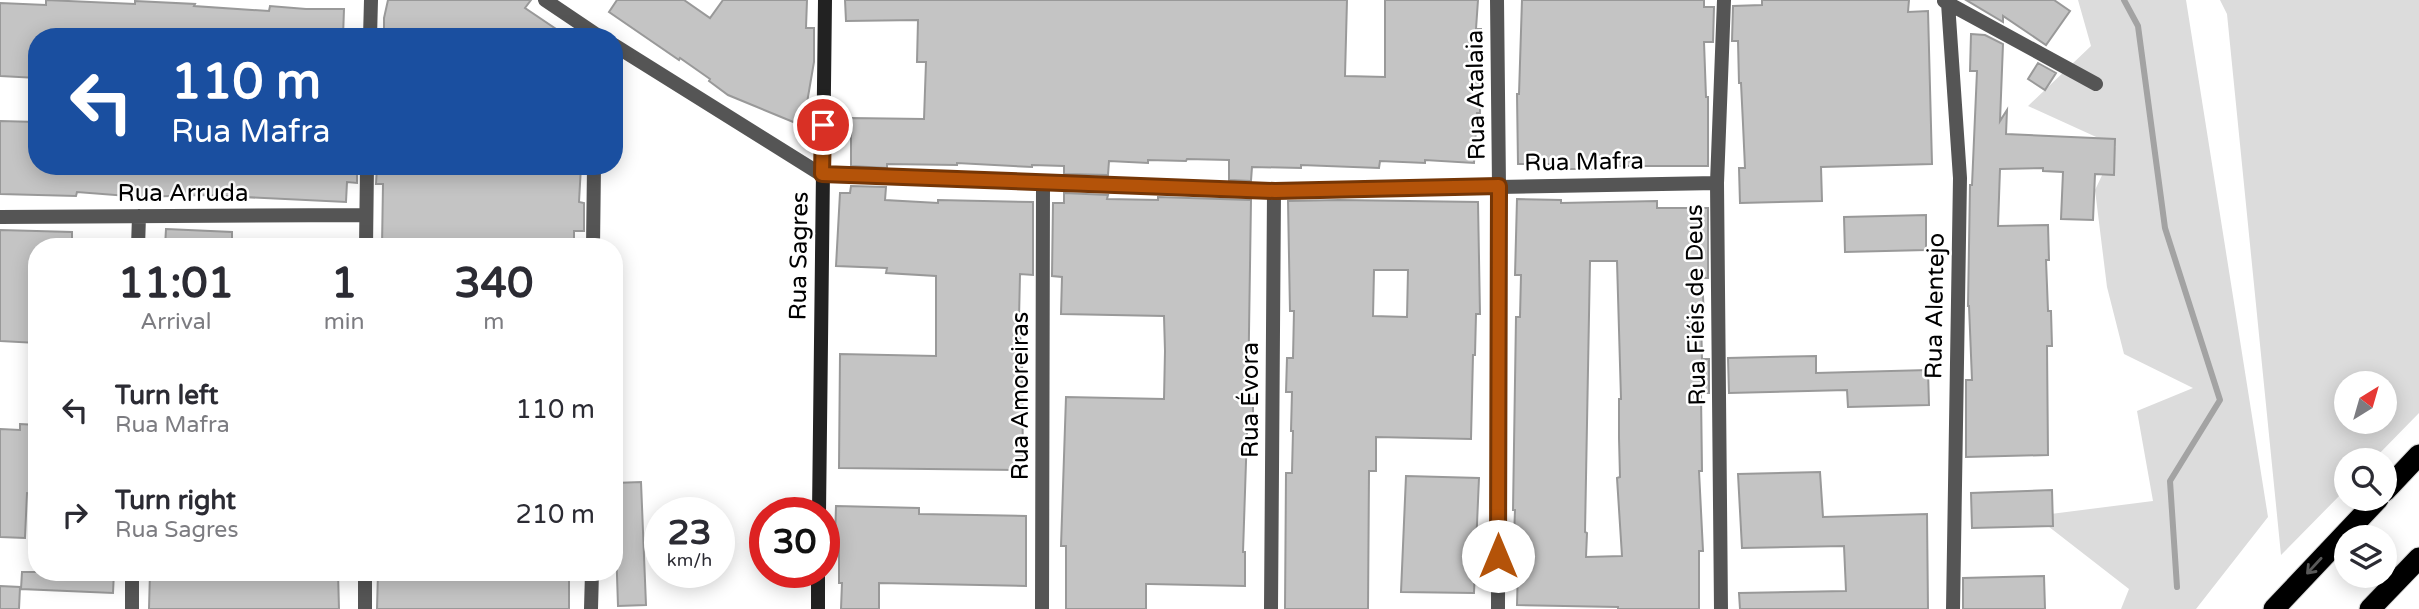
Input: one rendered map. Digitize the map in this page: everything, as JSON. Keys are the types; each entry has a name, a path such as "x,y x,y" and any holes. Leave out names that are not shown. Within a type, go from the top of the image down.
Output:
{"highway":[{"path":"2397,478 2419,455"},
{"path":"2274,609 2367,511"},
{"path":"2370,609 2419,558"}],"street":[{"path":"370,28 372,0"},
{"path":"545,0 585,28"},
{"name":"Rua Sagres","path":"819,497 825,0"},
{"name":"Rua Atalaia","path":"1497,0 1498,609"},
{"name":"Rua Fiéis de Deus","path":"1721,609 1717,183 1724,0"},
{"path":"1945,2 2096,84"},
{"name":"Rua Alentejo","path":"1945,2 1960,178 1953,609"},
{"path":"623,52 822,174"},
{"name":"Rua Mafra","path":"822,174 1275,191 1717,183"},
{"path":"366,238 367,175"},
{"path":"593,238 594,175"},
{"name":"Rua Amoreiras","path":"1042,609 1044,183"},
{"name":"Rua Évora","path":"1271,609 1275,191"},
{"name":"Rua Arruda","path":"0,217 366,215"},
{"path":"138,238 139,216"},
{"path":"132,581 132,609"},
{"path":"365,581 365,609"},
{"path":"592,581 592,609"},
{"path":"818,588 818,609"}],"shaded area":[{"path":"2078,0 2186,0 2268,517 2196,609 2121,609 2129,589 2035,516 2153,501 2137,411 2193,388 2124,354 2107,287 2095,190 2116,146 2028,106 2091,46"},
{"path":"2220,0 2419,0 2419,413 2385,448 2334,448 2334,501 2281,555 2227,14"}],"building":[{"path":"46,0 135,4 135,1 269,11 270,6 344,9 343,28 28,28 28,78 0,76 0,3 46,5"},
{"path":"388,0 531,0 525,8 555,28 384,28"},
{"path":"617,0 684,0 710,18 723,0 807,0 806,28 814,28 814,62 803,126 728,95 680,58 679,60 609,12"},
{"path":"845,0 1347,0 1345,76 1385,77 1385,0 1478,0 1476,29 1481,29 1480,113 1477,113 1474,163 1425,160 1425,163 1380,161 1379,168 1301,165 1301,168 1252,167 1251,181 1229,180 1229,160 1148,160 1148,163 1109,161 1108,175 1064,174 1064,166 957,163 887,164 887,168 851,166 851,118 924,119 926,62 917,62 918,20 846,21"},
{"path":"1522,0 1704,0 1704,7 1714,7 1713,42 1704,42 1708,97 1708,166 1601,166 1601,169 1568,169 1567,164 1518,164 1517,94"},
{"path":"1762,0 1909,0 1908,12 1928,11 1932,164 1821,167 1822,201 1740,203 1739,168 1745,168 1738,41 1732,41 1733,6 1762,5"},
{"path":"1966,0 2054,0 2070,11 2046,45 2003,16 2003,22"},
{"path":"1971,34 1985,35 2003,44 2000,121 2007,110 2006,134 2115,139 2114,175 2095,174 2093,220 2061,219 2063,172 2043,171 2043,168 2000,169 1998,226 2048,225 2049,260 2046,260 2052,346 2047,346 2048,455 1966,457 1966,380 1972,380 1968,306 1970,185 1977,71 1970,71"},
{"path":"2038,63 2056,73 2045,90 2028,79"},
{"path":"0,121 28,122 28,175 357,175 357,183 347,182 346,202 202,195 141,197 77,192 76,196 0,194"},
{"path":"376,175 580,175 579,202 584,203 584,231 574,231 574,238 382,238 383,184 376,184"},
{"path":"851,186 886,187 885,200 938,203 938,200 1033,202 1033,275 1020,274 1023,470 839,468 840,354 936,356 936,276 886,273 887,268 836,266 840,193 850,193"},
{"path":"1064,193 1108,195 1107,199 1158,200 1158,197 1251,200 1248,398 1253,398 1253,432 1247,432 1243,552 1245,586 1146,584 1146,609 1066,609 1066,546 1061,546 1066,397 1164,399 1165,351 1164,316 1061,314 1062,277 1052,276 1053,203 1064,203"},
{"path":"1517,199 1561,200 1561,203 1657,201 1657,208 1708,208 1708,278 1702,278 1704,315 1701,315 1702,359 1709,359 1709,393 1701,393 1702,471 1699,471 1703,551 1699,551 1699,609 1517,605 1518,566 1513,566 1513,510 1516,317 1520,317 1521,275 1515,275","holes":["1590,261 1617,261 1621,399 1620,477 1617,478 1622,556 1586,557"]},
{"path":"1288,201 1478,202 1480,314 1476,314 1473,355 1471,439 1376,437 1376,471 1369,471 1368,609 1285,609 1286,473 1292,473 1293,431 1292,392 1286,392 1287,358 1293,358 1294,311 1290,311","holes":["1374,270 1408,270 1407,317 1373,316"]},
{"path":"1926,215 1926,250 1845,252 1844,217"},
{"path":"166,229 232,232 232,238 166,238"},
{"path":"0,230 72,232 72,238 28,238 28,343 0,341"},
{"path":"1816,356 1816,373 1928,370 1929,405 1848,407 1847,390 1729,393 1728,358"},
{"path":"20,424 28,424 25,538 0,537 0,429 20,430"},
{"path":"1820,472 1823,517 1927,514 1928,609 1740,609 1739,593 1846,591 1844,546 1742,548 1738,474"},
{"path":"1406,476 1479,478 1474,593 1401,592"},
{"path":"641,482 646,605 618,606 617,581 623,581 623,483"},
{"path":"2052,490 2053,526 1972,528 1971,493"},
{"path":"840,506 919,508 919,514 1026,516 1026,586 879,583 879,609 841,609"},
{"path":"22,572 28,572 28,581 114,581 113,593 21,589"},
{"path":"2044,576 2045,609 1963,609 1963,578"},
{"path":"150,581 338,581 339,609 149,609"},
{"path":"378,581 569,581 569,609 377,609"},
{"path":"0,586 20,587 19,609 0,609"}],"waterway":[{"path":"2124,0 2138,26 2165,228 2220,400 2170,481 2177,587"}],"route":[{"path":"823,125 822,174 1275,191 1499,186 1498,556"}]}
